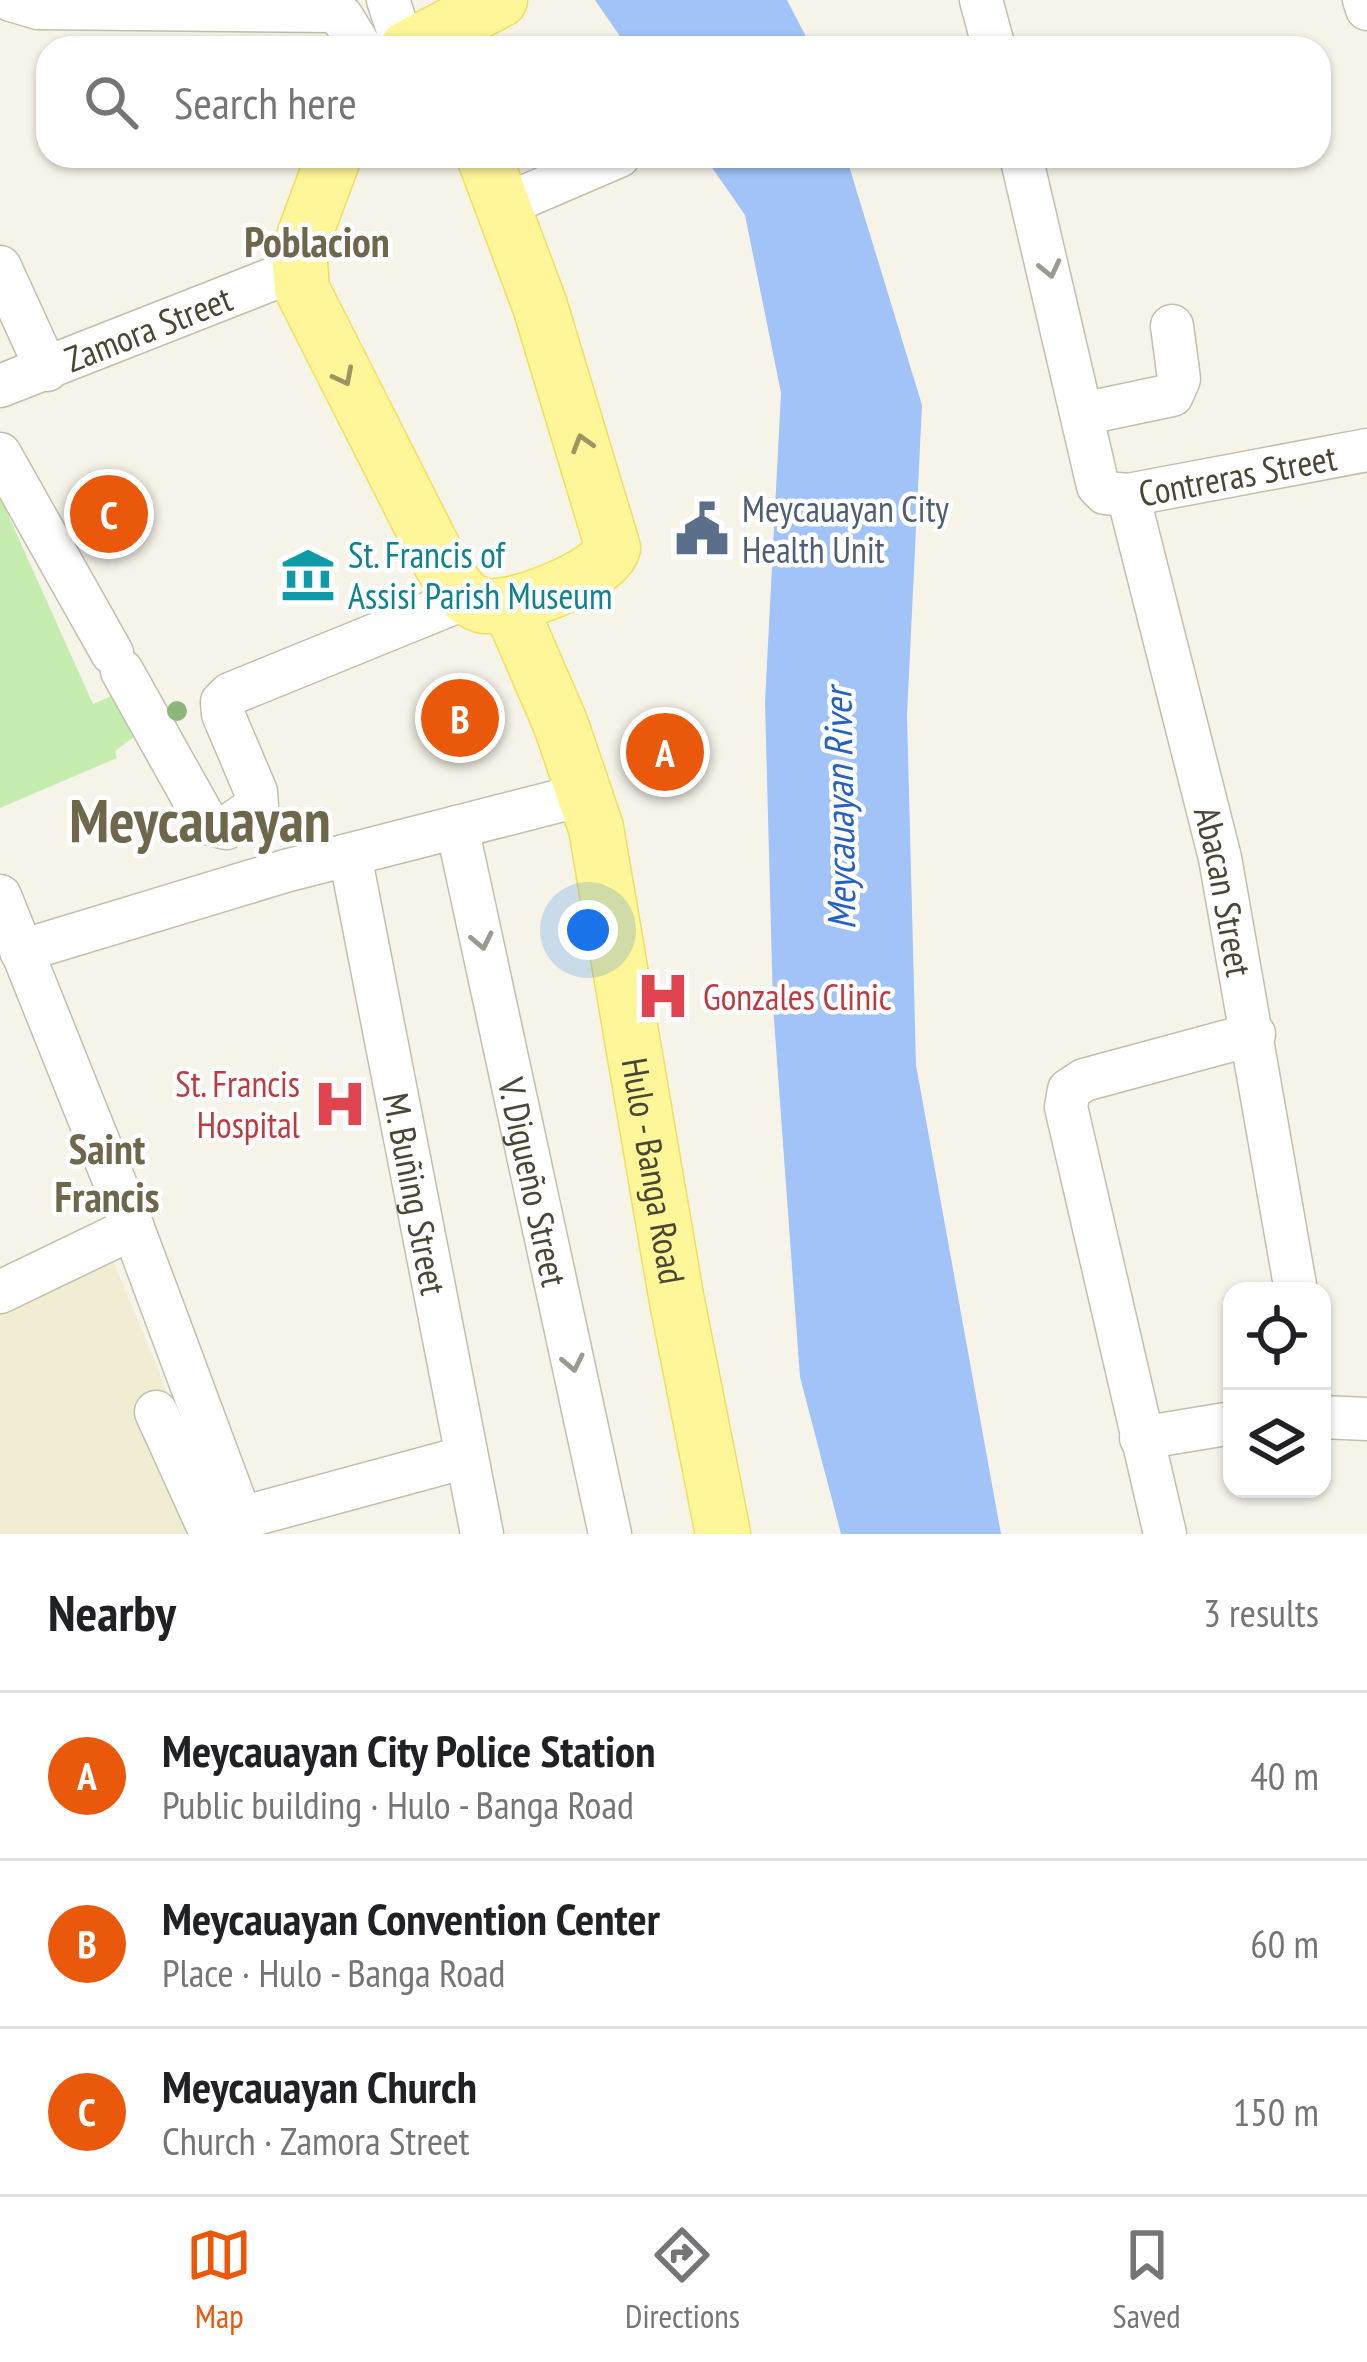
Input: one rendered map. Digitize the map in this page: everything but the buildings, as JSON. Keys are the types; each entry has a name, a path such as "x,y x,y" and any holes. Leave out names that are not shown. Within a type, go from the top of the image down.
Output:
{"main road":[{"path":"436,36 500,0"},
{"path":"298,269 305,225 329,168"},
{"path":"488,602 596,570 613,548 505,205 489,168"},
{"name":"Hulo - Banga Road","path":"298,269 310,308 442,566 488,602 586,794 604,871 676,1296 723,1534"}],"street":[{"path":"11,0 38,8 331,10 342,17 354,36"},
{"path":"388,0 414,36"},
{"path":"982,0 991,36"},
{"path":"1364,0 1367,10"},
{"path":"505,205 591,168"},
{"name":"Abacan Street","path":"1025,168 1098,486 1117,494 1220,858 1295,1282"},
{"path":"0,267 46,370"},
{"name":"Zamora Street","path":"0,386 298,269"},
{"path":"1082,414 1172,395 1179,379 1172,326"},
{"name":"Contreras Street","path":"1117,494 1367,450"},
{"path":"0,454 206,823 226,828 257,806 223,714 222,702 230,694 488,602"},
{"path":"181,778 238,751"},
{"path":"21,951 350,855 586,794"},
{"name":"V. Digueño Street","path":"457,827 610,1534"},
{"name":"M. Buñing Street","path":"350,855 482,1534"},
{"path":"0,896 134,1228 221,1528"},
{"path":"1165,1534 1066,1107 1070,1090 1084,1080 1254,1034"},
{"path":"0,1292 134,1228"},
{"path":"156,1412 221,1528"},
{"path":"1331,1417 1367,1419"},
{"path":"1141,1438 1223,1424"},
{"path":"221,1528 466,1457"}],"shaded area":[{"path":"106,1244 226,1534 0,1534 0,1295"}],"green space":[{"path":"0,497 93,704 116,694 135,736 115,751 117,758 0,808"}],"water":[{"path":"595,0 787,0 806,36 620,36"},
{"name":"Meycauayan River","path":"712,168 850,168 922,405 907,715 916,1065 1001,1534 841,1534 800,1377 773,1006 765,702 781,393 745,215"}],"place":[{"name":"Meycauayan Church","path":"109,514"},
{"name":"Meycauayan City Health Unit","path":"702,529"},
{"name":"St. Francis of Assisi Parish Museum","path":"308,575"},
{"name":"Meycauayan Convention Center","path":"460,718"},
{"name":"Meycauayan City Police Station","path":"665,752"},
{"name":"Gonzales Clinic","path":"663,996"},
{"name":"St. Francis Hospital","path":"340,1104"}],"district":[{"name":"Poblacion","path":"317,241"},
{"name":"Meycauayan","path":"200,820"},
{"name":"Saint Francis","path":"107,1172"}]}
